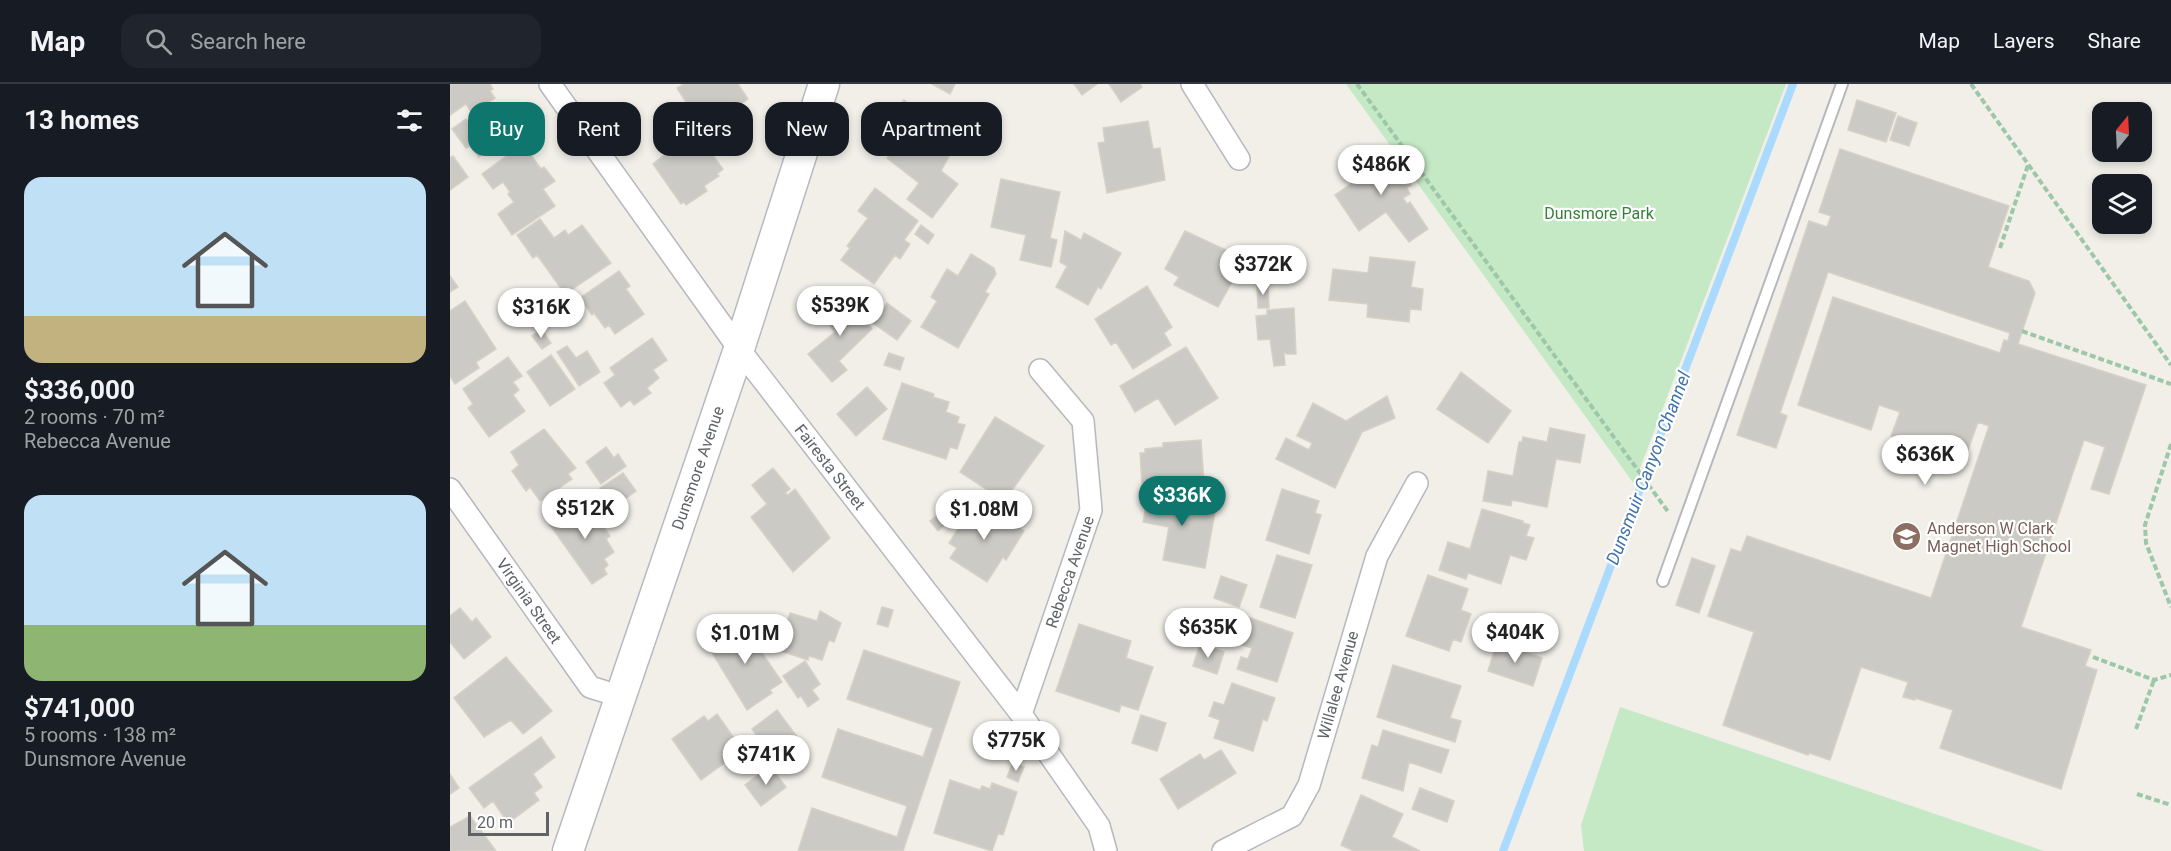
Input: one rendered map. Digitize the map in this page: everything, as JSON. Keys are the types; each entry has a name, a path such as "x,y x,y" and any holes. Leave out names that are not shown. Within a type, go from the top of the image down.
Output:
{"street":[{"name":"Fairesta Street","path":"550,84 739,349 1021,714 1099,826 1106,851"},
{"name":"Dunsmore Avenue","path":"568,851 739,349 824,84"},
{"path":"1192,84 1239,159"},
{"name":"Rebecca Avenue","path":"1021,714 1091,510 1083,421 1040,370"},
{"name":"Willalee Avenue","path":"1223,851 1292,816 1309,784 1377,556 1417,483"},
{"name":"Virginia Street","path":"450,489 590,687 619,696"},
{"path":"1090,851 1099,826"}],"lane":[{"path":"1663,581 1842,84"}],"path":[{"path":"1357,84 1648,487 1670,514"},
{"path":"1971,84 2171,365"},
{"path":"2000,248 2028,165"},
{"path":"2022,331 2171,384"},
{"path":"2171,444 2145,525 2146,543 2171,607"},
{"path":"2093,657 2154,680 2171,675"},
{"path":"2136,729 2154,680"},
{"path":"2137,794 2171,806"}],"green space":[{"name":"Dunsmore Park","path":"1346,84 1786,84 1634,484"},
{"path":"1620,707 2044,851 1584,851 1581,825"}],"building":[{"path":"450,84 490,84 493,89 490,91 495,98 489,102 468,102 468,107 466,104 450,115"},
{"path":"684,84 738,84 748,99 744,102 686,102 677,88"},
{"path":"932,84 955,84 950,94"},
{"path":"1074,84 1097,84 1082,95"},
{"path":"1109,84 1140,84 1142,87 1121,102"},
{"path":"1857,100 1896,113 1886,142 1848,130"},
{"path":"1898,116 1917,123 1909,146 1890,140"},
{"path":"466,119 468,122 468,147 466,148 452,129"},
{"path":"1148,121 1153,149 1160,148 1165,180 1107,193 1098,143 1105,142 1103,128"},
{"path":"1387,149 1411,185 1407,188 1410,194 1403,198 1407,204 1410,202 1428,229 1409,242 1386,212 1359,231 1335,195 1355,181 1349,173"},
{"path":"1840,149 2009,206 1988,267 2029,281 2035,293 2018,344 2146,385 2109,494 2091,489 2105,447 2084,440 2021,627 2091,650 2085,666 2097,670 2061,789 1940,748 1953,710 1915,698 1915,700 1903,697 1908,682 1861,667 1830,760 1809,753 1808,755 1723,725 1754,632 1708,616 1731,549 1741,552 1747,536 1931,598 1989,426 1978,422 1964,461 1891,436 1900,412 1879,405 1871,430 1798,405 1833,297 2000,353 2004,340 2008,341 2010,333 1828,272 1780,413 1787,416 1776,448 1737,435 1809,221 1827,227 1831,216 1819,212"},
{"path":"453,156 468,177 450,190 450,158"},
{"path":"507,156 532,156 541,169 544,167 555,181 543,189 555,206 512,235 498,214 514,202 508,194 510,192 503,182 493,189 482,174"},
{"path":"663,156 714,156 723,169 717,174 719,176 704,186 707,191 686,205 684,202 681,204 653,164"},
{"path":"889,156 949,156 941,171 958,184 932,218 907,199 919,183 887,158"},
{"path":"1001,179 1060,192 1050,238 1057,240 1051,267 1020,260 1026,235 991,227"},
{"path":"875,188 918,221 904,240 910,244 900,259 895,255 874,284 841,260 850,248 847,246 868,218 858,211"},
{"path":"540,219 554,238 565,230 568,235 582,225 611,263 565,294 537,255 533,258 517,235"},
{"path":"921,225 934,235 928,244 915,234"},
{"path":"1065,231 1081,240 1084,233 1121,253 1101,289 1098,287 1088,305 1056,287 1067,266 1060,262"},
{"path":"1185,231 1245,259 1218,307 1174,285 1179,277 1165,269"},
{"path":"971,254 994,268 996,274 985,292 989,294 958,348 921,327 937,301 931,297 947,269 958,276"},
{"path":"1370,257 1415,262 1411,287 1423,289 1421,310 1410,309 1409,322 1367,317 1368,304 1329,300 1333,269 1368,273"},
{"path":"619,271 630,286 626,289 644,314 615,334 609,325 605,328 594,313 592,315 580,298"},
{"path":"450,276 458,287 450,292"},
{"path":"1257,284 1268,284 1269,308 1258,308"},
{"path":"1147,286 1172,327 1164,333 1171,345 1133,369 1116,342 1111,345 1095,319"},
{"path":"841,292 872,329 839,361 847,370 832,382 808,354 835,332 830,325 834,321 823,307"},
{"path":"465,301 496,349 476,362 479,368 455,384 450,376 450,311"},
{"path":"887,303 911,321 897,340 873,323"},
{"path":"1294,308 1296,354 1284,352 1285,365 1274,366 1270,339 1258,340 1256,316 1267,315 1267,310"},
{"path":"541,329 551,343 542,349 532,336"},
{"path":"652,338 667,360 653,370 659,378 647,388 651,393 634,405 630,400 621,407 604,383 615,375 610,368"},
{"path":"567,346 576,358 587,351 600,372 579,386 557,352"},
{"path":"1186,347 1218,398 1175,425 1158,398 1135,412 1120,386"},
{"path":"889,353 904,358 900,370 884,365"},
{"path":"551,355 575,389 550,406 527,372"},
{"path":"508,357 522,376 513,382 519,390 513,395 525,411 489,437 468,408 473,404 463,389"},
{"path":"1461,372 1511,411 1488,443 1437,409"},
{"path":"902,383 949,402 946,412 959,417 957,423 965,425 957,449 950,447 946,459 883,439"},
{"path":"867,387 887,409 856,436 837,414"},
{"path":"1387,396 1395,418 1362,432 1335,488 1276,459 1286,438 1309,450 1312,443 1297,436 1313,403 1346,421"},
{"path":"995,417 1044,446 1004,501 960,472"},
{"path":"1550,428 1585,435 1580,463 1556,459 1547,507 1512,500 1511,506 1483,501 1488,471 1513,476 1519,442 1522,442 1523,437 1547,442"},
{"path":"544,429 576,468 568,474 572,479 540,501 530,487 526,491 512,471 519,465 511,452"},
{"path":"1201,440 1204,484 1146,488 1146,483 1142,483 1140,453 1145,453 1145,449 1163,447 1163,443"},
{"path":"606,447 614,458 618,454 626,466 601,484 586,462"},
{"path":"773,468 790,489 785,493 788,495 795,489 830,538 793,572 751,517 767,504 752,485"},
{"path":"623,473 636,491 612,508 600,488"},
{"path":"1282,489 1319,501 1315,513 1321,515 1309,554 1266,540"},
{"path":"1149,491 1216,506 1205,568 1163,560 1169,527 1143,522"},
{"path":"585,500 610,536 606,539 614,552 604,559 608,565 604,569 607,574 592,584 550,525"},
{"path":"976,501 1024,531 1006,560 1003,557 987,582 950,558 957,548 949,543"},
{"path":"1482,509 1523,521 1530,525 1526,536 1534,538 1526,560 1510,555 1501,584 1468,573 1466,579 1439,570 1448,542 1470,549"},
{"path":"939,514 947,523 938,531 930,521"},
{"path":"1277,555 1312,565 1295,618 1260,607"},
{"path":"1692,558 1715,566 1699,613 1676,605"},
{"path":"1428,575 1468,589 1461,610 1471,614 1461,642 1453,639 1449,651 1406,636"},
{"path":"1221,576 1247,585 1239,607 1214,598"},
{"path":"882,607 893,610 888,627 877,624"},
{"path":"460,608 472,622 476,618 491,637 464,659 450,642 450,616"},
{"path":"820,611 841,623 834,642 829,640 822,660 809,656 808,660 778,650 790,613 817,621"},
{"path":"1242,615 1293,633 1277,682 1237,669 1241,657 1248,659 1252,648 1233,642"},
{"path":"738,618 782,682 770,690 772,693 747,710 711,651 722,643 715,633"},
{"path":"1079,624 1131,641 1126,658 1153,667 1138,710 1121,705 1119,712 1056,691"},
{"path":"1497,642 1542,658 1533,686 1488,671"},
{"path":"1200,644 1224,652 1217,674 1193,666"},
{"path":"864,650 960,682 903,851 798,851 812,808 897,837 907,806 822,777 838,729 923,757 933,728 847,699"},
{"path":"506,657 552,711 523,734 511,720 484,737 454,698"},
{"path":"805,661 820,684 812,690 819,699 808,707 801,696 798,698 783,676"},
{"path":"1393,665 1461,686 1450,718 1461,721 1455,742 1377,717"},
{"path":"1232,683 1275,698 1267,721 1263,719 1253,751 1214,738 1220,720 1209,716 1214,702 1224,705"},
{"path":"777,710 798,738 772,756 752,729"},
{"path":"717,714 746,755 734,763 730,759 701,780 672,739 704,716 708,721"},
{"path":"1141,715 1166,723 1157,751 1132,743"},
{"path":"1383,730 1449,750 1441,773 1409,762 1403,791 1362,778 1372,745 1378,747"},
{"path":"541,737 555,757 533,774 542,787 534,793 539,800 508,823 493,801 484,808 469,788"},
{"path":"1221,750 1236,773 1178,809 1160,779 1200,754 1204,760"},
{"path":"1013,762 1024,767 1018,782 1007,777"},
{"path":"770,766 786,787 761,806 745,785"},
{"path":"450,774 459,788 450,794"},
{"path":"950,780 980,790 982,786 990,789 992,783 1017,792 1003,835 998,834 992,851 934,833"},
{"path":"1420,788 1454,801 1447,822 1412,809"},
{"path":"1361,795 1403,814 1392,837 1420,851 1354,851 1341,845"},
{"path":"470,816 496,851 450,851 450,827"}],"waterway":[{"name":"Dunsmuir Canyon Channel","path":"1503,851 1793,84"}],"place":[{"name":"Anderson W Clark Magnet High School","path":"1906,537"}]}
